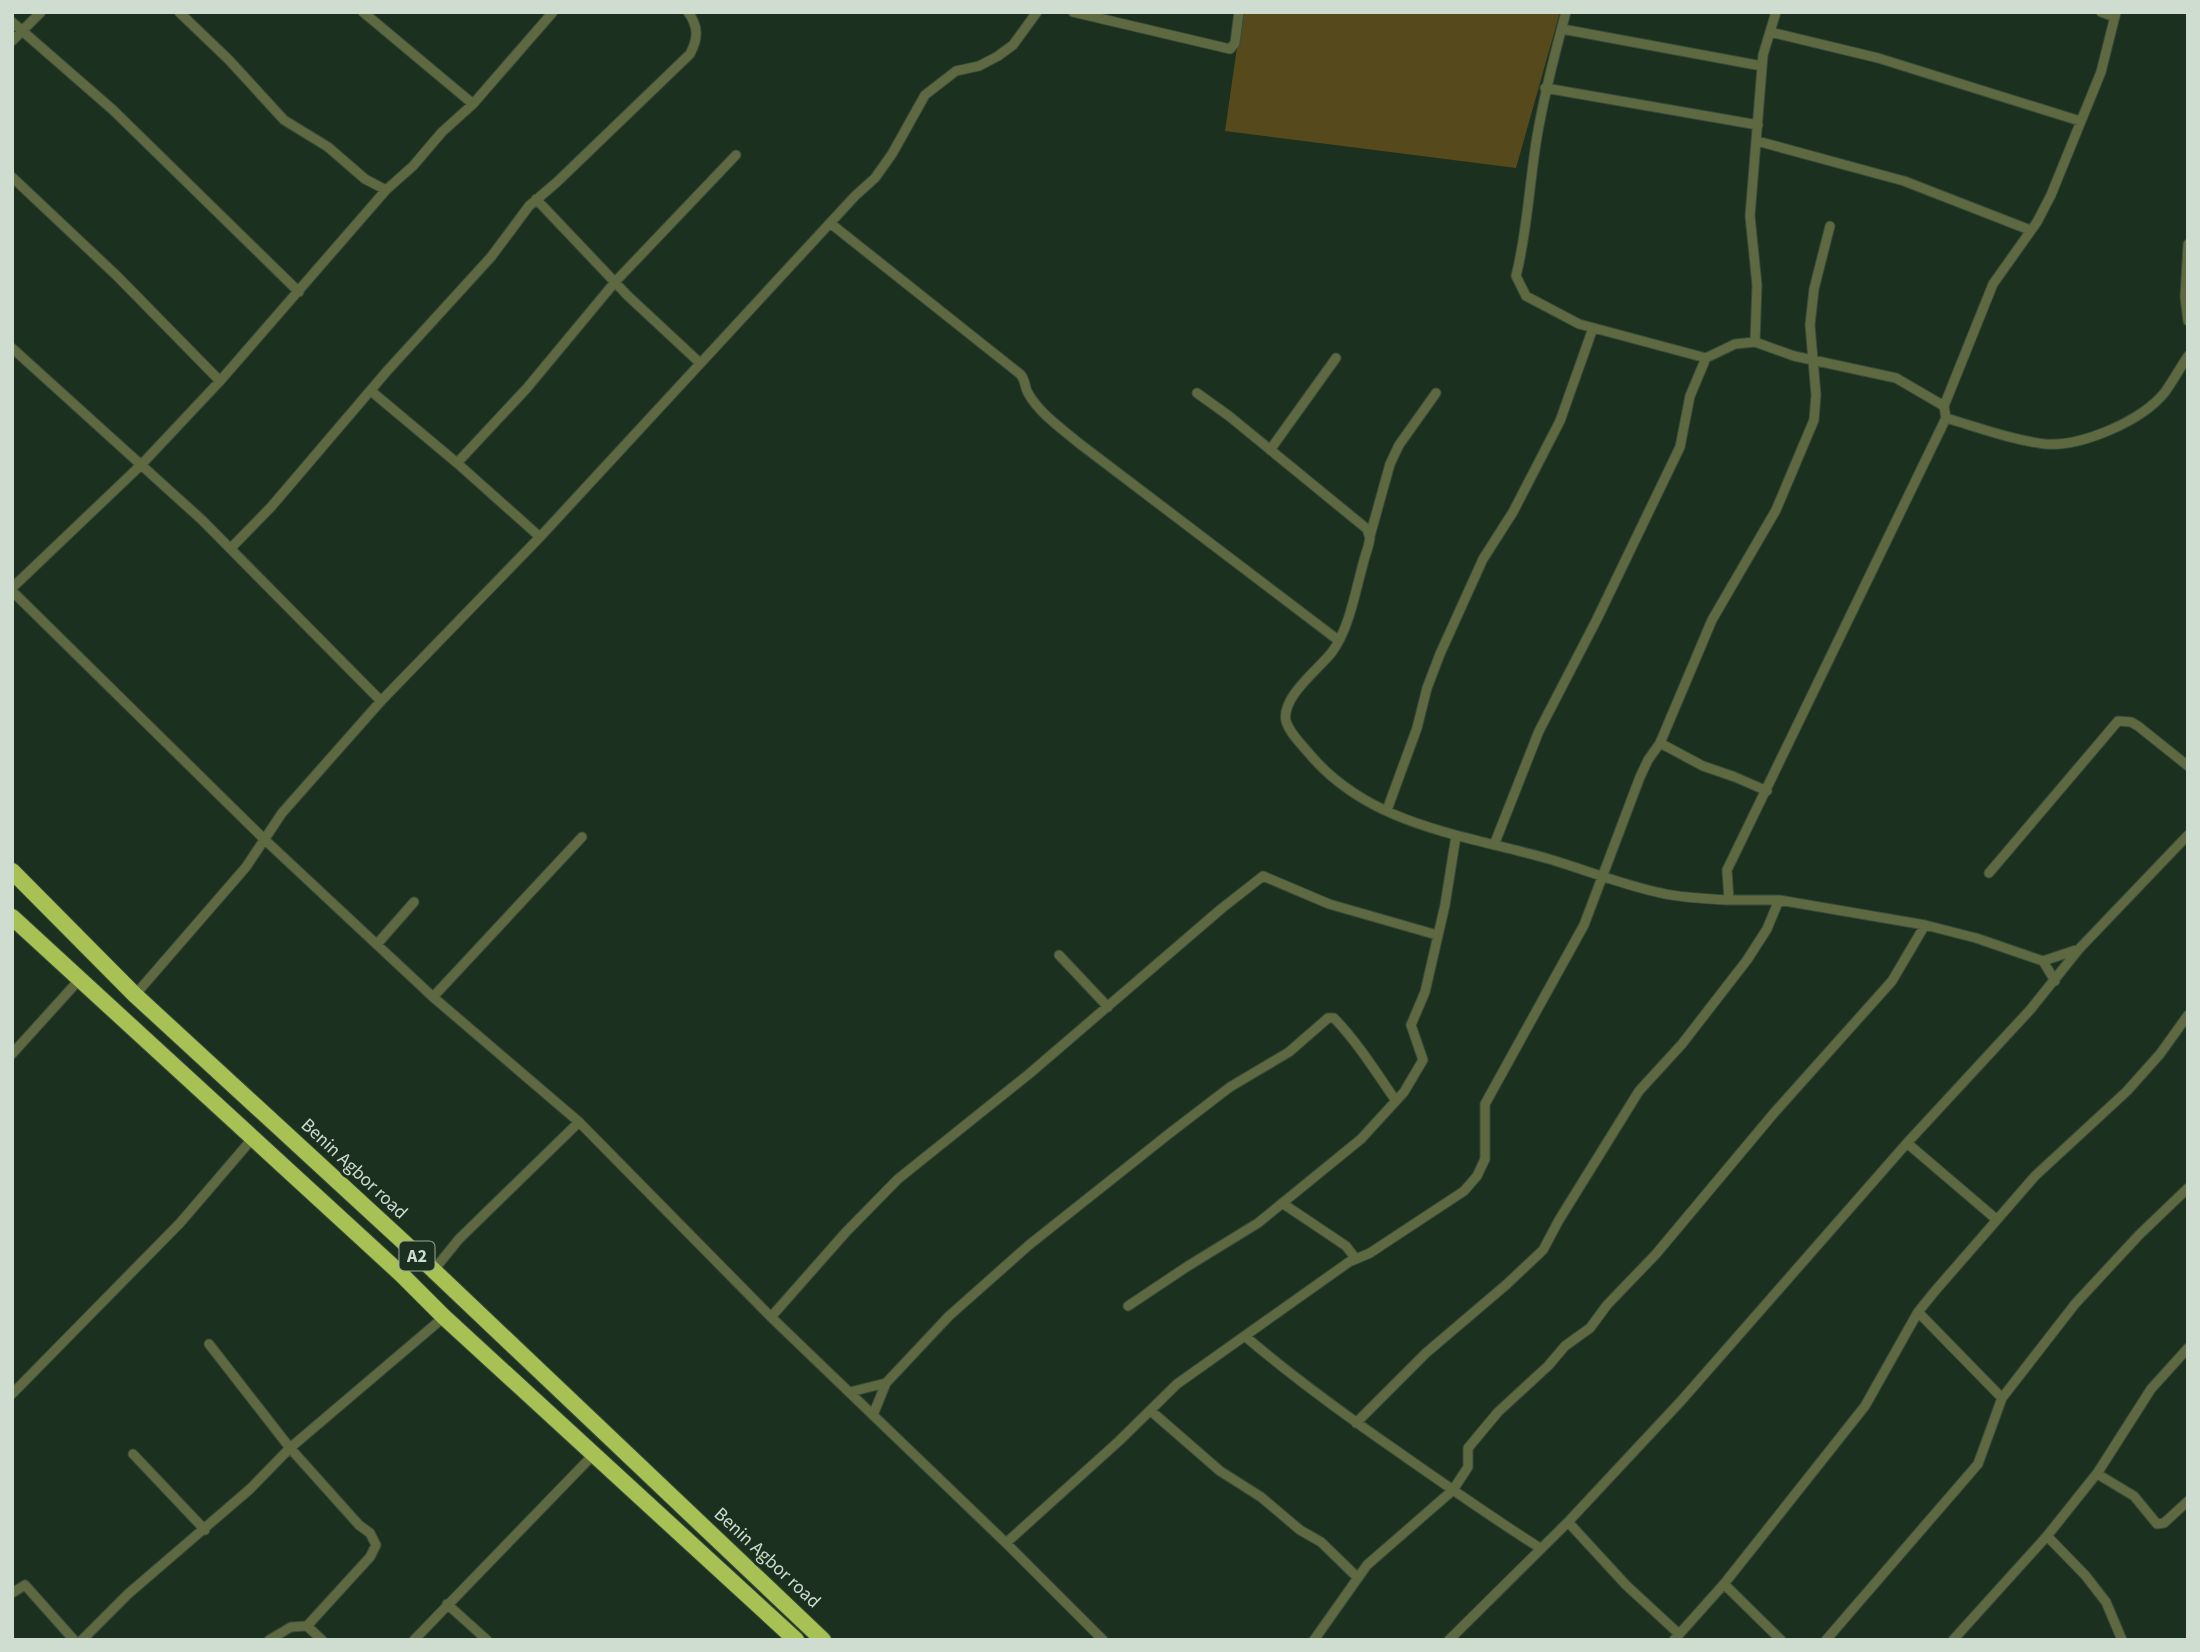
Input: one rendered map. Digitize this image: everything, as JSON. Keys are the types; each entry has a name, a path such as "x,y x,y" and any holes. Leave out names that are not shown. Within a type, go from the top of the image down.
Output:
{"highway":[{"name":"Benin Agbor road","path":"12,871 135,995 433,1271 823,1640"},
{"name":"Benin Agbor road","path":"12,917 796,1640"}],"street":[{"path":"12,41 41,12"},
{"path":"179,12 229,60 284,120 328,147 365,179 386,190"},
{"path":"363,12 473,104"},
{"path":"552,12 473,104 442,132 414,166 386,190 220,381 141,465 12,590 265,840 433,997 579,1122 771,1317 1103,1640"},
{"path":"231,548 271,507 491,257 514,223 536,199 690,54 697,36 688,12"},
{"path":"135,995 246,867 282,813 381,701 540,537 874,178 892,154 925,94 956,71 979,66 998,56 1013,45 1037,12"},
{"path":"1073,12 1230,49 1235,43 1239,12"},
{"path":"1566,12 1545,88 1535,146 1523,250 1516,276 1526,296 1579,324 1706,358 1735,344 1755,342 1794,356 1896,378 1944,406"},
{"path":"1755,342 1758,308 1750,216 1762,65 1776,12"},
{"path":"1729,901 1727,870 1945,418 1944,406 1993,284 2052,195 2101,72 2115,15 2101,12"},
{"path":"12,22 113,110 299,292"},
{"path":"1562,29 1762,65"},
{"path":"1770,32 1878,58 2080,121"},
{"path":"1545,88 1758,125"},
{"path":"1757,141 1904,181 2030,230"},
{"path":"457,463 536,377 615,282 736,155"},
{"path":"12,177 153,311 220,381"},
{"path":"536,199 615,282 700,363"},
{"path":"830,223 1020,374 1024,379 1026,391 1041,410 1080,444 1338,640"},
{"path":"1006,1543 1177,1384 1356,1259 1370,1253 1464,1191 1477,1176 1485,1159 1485,1104 1584,925 1640,778 1660,743 1712,620 1776,510 1809,434 1815,413 1810,325 1814,289 1830,226"},
{"path":"2188,243 2185,297 2188,321"},
{"path":"1387,810 1440,654 1483,559 1513,512 1560,421 1593,328"},
{"path":"12,348 231,548 264,585 381,701"},
{"path":"1945,418 2043,444 2064,444 2129,421 2148,408 2164,393 2188,356"},
{"path":"1270,450 1336,358"},
{"path":"1494,845 1539,731 1597,619 1680,447 1690,396 1706,358"},
{"path":"371,391 540,537"},
{"path":"1197,393 1230,416 1362,523 1370,538"},
{"path":"1436,393 1399,444 1390,464 1338,640 1326,659 1296,691 1287,706 1286,720 1298,740 1332,779 1354,795 1425,827 1662,893 1729,901 1779,900 1925,925 1976,938 2043,961 2079,949"},
{"path":"1989,873 2118,721 2131,722 2138,726 2188,766"},
{"path":"1660,743 1703,766 1767,791"},
{"path":"1449,1640 1569,1522 1690,1391 1907,1143 2054,981 2079,949 2188,835"},
{"path":"1128,1306 1258,1223 1361,1139 1396,1101 1423,1060 1411,1025 1425,992 1445,905 1456,836"},
{"path":"433,997 582,837"},
{"path":"771,1317 846,1232 898,1179 1263,876 1329,904 1437,935"},
{"path":"1356,1423 1426,1353 1543,1250 1639,1091 1682,1044 1705,1011 1748,960 1767,929 1779,900"},
{"path":"378,943 414,902"},
{"path":"1314,1640 1367,1565 1453,1490 1468,1466 1468,1448 1498,1412 1548,1366 1565,1346 1590,1328 1607,1305 1699,1205 1774,1113 1892,981 1925,925"},
{"path":"1059,955 1108,1007"},
{"path":"2043,961 2054,981"},
{"path":"12,1054 79,980"},
{"path":"1569,1522 1676,1637 1724,1584 1865,1406 1918,1312 2035,1176 2136,1082 2188,1015"},
{"path":"873,1415 886,1383 949,1316 1039,1237 1170,1132 1230,1087 1289,1052 1328,1018 1334,1018 1362,1048 1370,1065 1396,1101"},
{"path":"433,1271 459,1238 579,1122"},
{"path":"12,1394 180,1223 252,1139"},
{"path":"1907,1143 1996,1219"},
{"path":"1826,1640 1978,1464 2002,1398 2075,1304 2139,1235 2188,1188"},
{"path":"1282,1203 1346,1246 1356,1259"},
{"path":"1918,1312 2002,1398"},
{"path":"82,1640 128,1594 250,1489 290,1448 444,1317"},
{"path":"1246,1336 1356,1423 1540,1548"},
{"path":"209,1344 290,1448 359,1525 370,1533 376,1545 370,1557 307,1626 291,1628 269,1640"},
{"path":"1953,1640 2047,1536 2098,1472 2151,1389 2188,1349"},
{"path":"850,1392 886,1383"},
{"path":"1151,1411 1220,1471 1261,1497 1292,1525 1321,1542 1358,1578"},
{"path":"133,1454 205,1530"},
{"path":"414,1640 594,1454"},
{"path":"2098,1472 2134,1496 2157,1524 2164,1523 2188,1501"},
{"path":"2047,1536 2085,1575 2106,1602 2122,1640"},
{"path":"1724,1584 1781,1640"},
{"path":"12,1593 25,1585 74,1640"},
{"path":"447,1604 487,1640"},
{"path":"307,1626 323,1640"}],"shaded area":[{"path":"1242,12 1560,12 1516,168 1225,131"}]}
